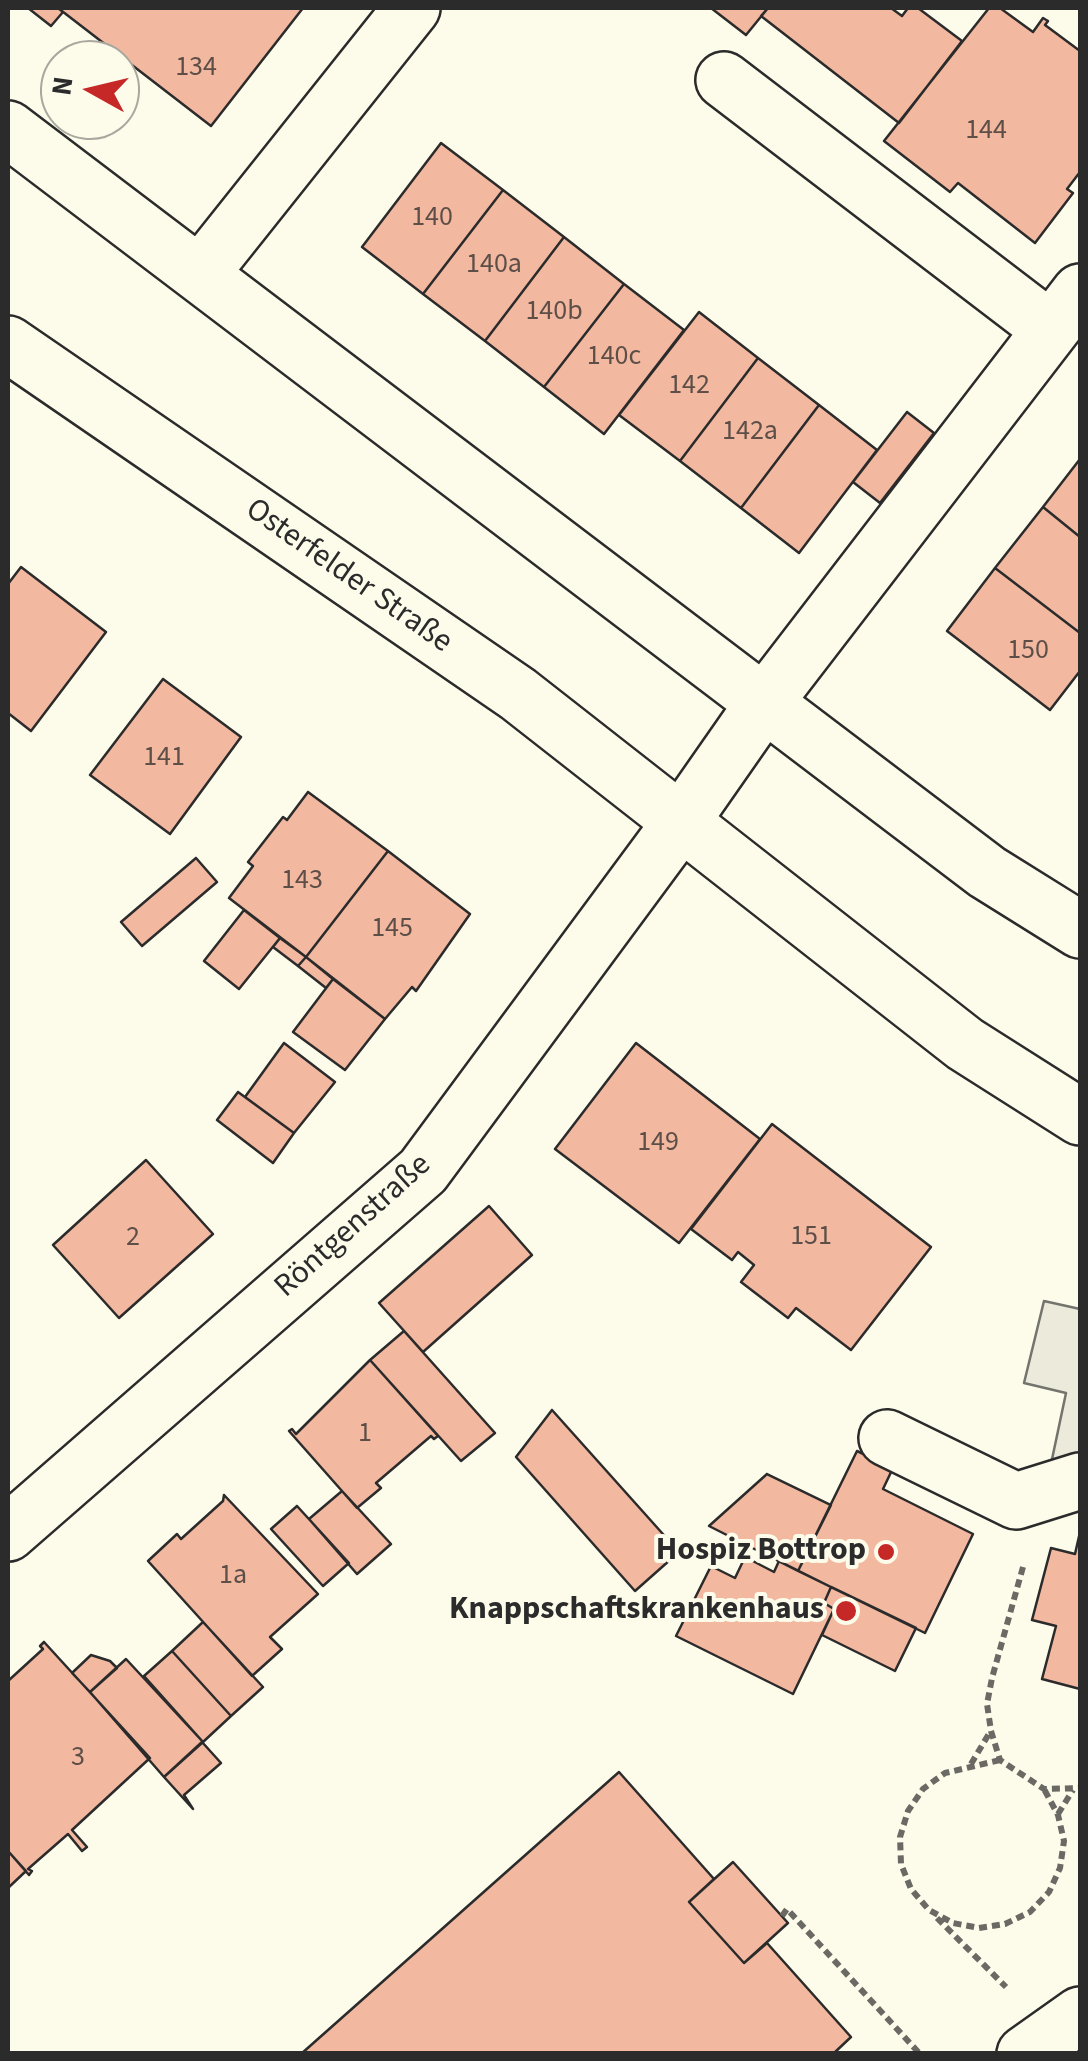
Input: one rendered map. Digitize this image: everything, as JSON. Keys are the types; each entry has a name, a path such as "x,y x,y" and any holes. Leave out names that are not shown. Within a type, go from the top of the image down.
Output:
{"street":[{"path":"201,273 412,8"},
{"path":"681,822 764,703 1065,311 724,80"},
{"path":"8,128 987,872 1080,930"},
{"name":"Osterfelder Straße","path":"8,344 518,694 965,1044 1080,1117"},
{"name":"Röntgenstraße","path":"8,1533 422,1170 681,822"},
{"path":"886,1438 1016,1500 1062,1487"}],"path":[{"path":"929,1910 953,1923 979,1928 1006,1924 1030,1912 1049,1892 1060,1868 1064,1842 1058,1815 1044,1789 1000,1760 988,1704 992,1678 1062,1487"},
{"path":"970,1765 991,1731"},
{"path":"1000,1760 945,1773 923,1789 908,1811 900,1837 902,1864 911,1889 929,1910 1053,2034"},
{"path":"1044,1789 1077,1789"},
{"path":"1058,1815 1077,1789"},
{"path":"782,1916 788,1909 920,2054"}],"shaded area":[{"path":"1044,1301 1080,1309 1080,1471 1051,1464 1066,1393 1024,1383"}],"building":[{"path":"28,8 58,8 63,12 51,26"},
{"path":"58,8 303,8 211,126 140,71 140,40 99,40"},
{"path":"711,8 768,8 746,35"},
{"path":"768,8 891,8 902,16 908,8 918,8 962,41 899,123 761,16"},
{"path":"989,8 1000,8 1033,32 1043,18 1048,21 1045,25 1080,51 1080,172 1067,189 1073,193 1035,243 958,183 950,192 884,141"},
{"path":"441,143 503,190 423,294 362,247"},
{"path":"503,190 564,237 485,341 423,294"},
{"path":"564,237 624,284 544,387 485,341"},
{"path":"624,284 684,330 604,434 544,387"},
{"path":"699,312 758,358 680,461 619,415"},
{"path":"758,358 819,405 741,508 680,461"},
{"path":"819,405 877,450 799,553 741,508"},
{"path":"907,412 934,433 880,503 853,482"},
{"path":"1080,459 1080,537 1043,507"},
{"path":"1043,507 1080,537 1080,633 995,568"},
{"path":"21,567 106,632 31,731 8,713 8,584"},
{"path":"995,568 1080,633 1080,671 1050,710 947,631"},
{"path":"163,679 241,737 170,834 90,775"},
{"path":"308,792 388,851 306,957 229,898 253,866 248,862"},
{"path":"388,851 470,914 416,991 412,987 385,1019 306,957"},
{"path":"196,858 217,882 142,946 121,922"},
{"path":"244,910 280,938 239,989 204,961"},
{"path":"280,938 306,957 298,966 273,947"},
{"path":"306,957 333,979 326,988 298,966"},
{"path":"333,979 385,1019 345,1070 293,1032"},
{"path":"284,1043 335,1082 294,1133 245,1097"},
{"path":"636,1043 760,1139 679,1243 555,1149"},
{"path":"238,1092 294,1133 273,1163 217,1120"},
{"path":"772,1124 931,1247 851,1350 796,1308 788,1318 741,1282 754,1265 738,1252 732,1260 691,1229"},
{"path":"146,1160 213,1234 119,1318 53,1245"},
{"path":"489,1206 532,1255 423,1352 379,1303"},
{"path":"404,1331 495,1433 461,1461 370,1360"},
{"path":"370,1360 438,1436 431,1436 376,1483 381,1488 357,1508 289,1431 292,1429 296,1434"},
{"path":"552,1410 679,1552 635,1591 516,1457"},
{"name":"Hospiz Bottrop","path":"857,1451 893,1468 883,1489 973,1534 925,1633 798,1571"},
{"path":"767,1474 831,1505 798,1571 709,1526"},
{"path":"342,1491 391,1544 357,1574 309,1519"},
{"path":"224,1495 318,1594 270,1637 282,1649 252,1676 148,1561 177,1534 181,1539 223,1501"},
{"path":"297,1506 349,1563 323,1586 271,1529"},
{"path":"1080,1532 1080,1689 1042,1679 1056,1626 1032,1620 1051,1548 1075,1554"},
{"path":"745,1557 774,1572 779,1561 831,1587 824,1603 834,1609 793,1694 676,1636 711,1566 735,1578"},
{"path":"831,1587 916,1628 895,1671 822,1635 834,1609 824,1603"},
{"path":"203,1622 263,1687 231,1716 172,1651"},
{"path":"44,1642 150,1758 72,1830 87,1847 82,1851 68,1834 28,1869 32,1871 29,1875 8,1851 8,1681 43,1649 40,1646"},
{"path":"172,1651 231,1716 203,1742 144,1676"},
{"path":"91,1655 110,1661 117,1668 90,1692 72,1673"},
{"path":"126,1659 203,1742 164,1777 90,1692"},
{"path":"202,1742 221,1763 184,1795 193,1809 164,1777"},
{"path":"619,1772 714,1879 689,1902 744,1963 767,1943 851,2037 833,2054 301,2054"},
{"path":"8,1851 26,1871 8,1888"},
{"path":"733,1862 788,1923 744,1963 689,1902"}],"place":[{"name":"Hospiz Bottrop","path":"886,1552"},
{"name":"Knappschaftskrankenhaus","path":"846,1611"}]}
